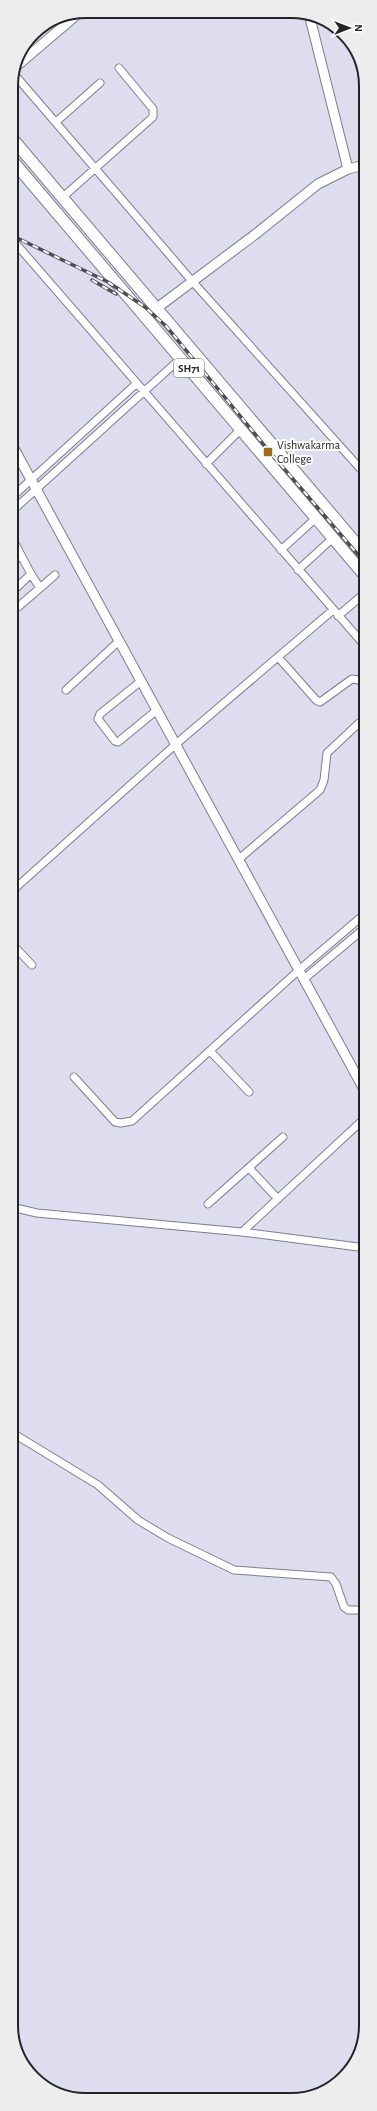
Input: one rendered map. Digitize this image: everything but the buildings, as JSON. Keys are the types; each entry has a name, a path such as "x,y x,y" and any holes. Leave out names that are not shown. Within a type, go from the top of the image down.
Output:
{"main road":[{"name":"SH71","path":"18,145 359,546"},
{"name":"SH71","path":"18,167 359,569"}],"street":[{"path":"23,60 71,20"},
{"path":"312,22 348,169"},
{"path":"63,197 151,120 154,115 153,109 119,68"},
{"path":"18,79 192,281 359,468"},
{"path":"56,122 100,83"},
{"path":"157,308 258,233 318,184 348,169 359,166"},
{"path":"18,246 332,610 359,639"},
{"path":"18,506 181,358"},
{"path":"18,492 137,383"},
{"path":"206,464 241,429"},
{"path":"18,456 359,1080"},
{"path":"281,550 316,518"},
{"path":"298,570 333,538"},
{"path":"18,549 40,588"},
{"path":"18,558 21,555"},
{"path":"18,586 31,574"},
{"path":"18,607 55,575"},
{"path":"338,616 359,598"},
{"path":"18,886 176,744 332,610"},
{"path":"66,690 119,641"},
{"path":"278,657 316,700 320,702 352,679 359,680"},
{"path":"141,681 100,714 98,719 99,722 115,741 118,742 157,710"},
{"path":"239,859 320,790 324,780 327,753 359,724"},
{"path":"74,1077 110,1118 116,1122 126,1123 132,1121 211,1052 299,970 359,919"},
{"path":"304,979 359,933"},
{"path":"18,950 32,965"},
{"path":"211,1052 249,1092"},
{"path":"242,1232 359,1124"},
{"path":"208,1204 283,1137"},
{"path":"249,1168 278,1199"},
{"path":"18,1209 37,1213 242,1232 359,1247"},
{"path":"18,1436 98,1485 138,1520 168,1538 237,1571 331,1577 336,1584 344,1607 348,1610 359,1610"}],"railway":[{"path":"18,238 108,282 145,307 167,327 269,451 359,556"},
{"path":"92,280 116,294"}],"place":[{"name":"Vishwakarma College","path":"268,452"}]}
